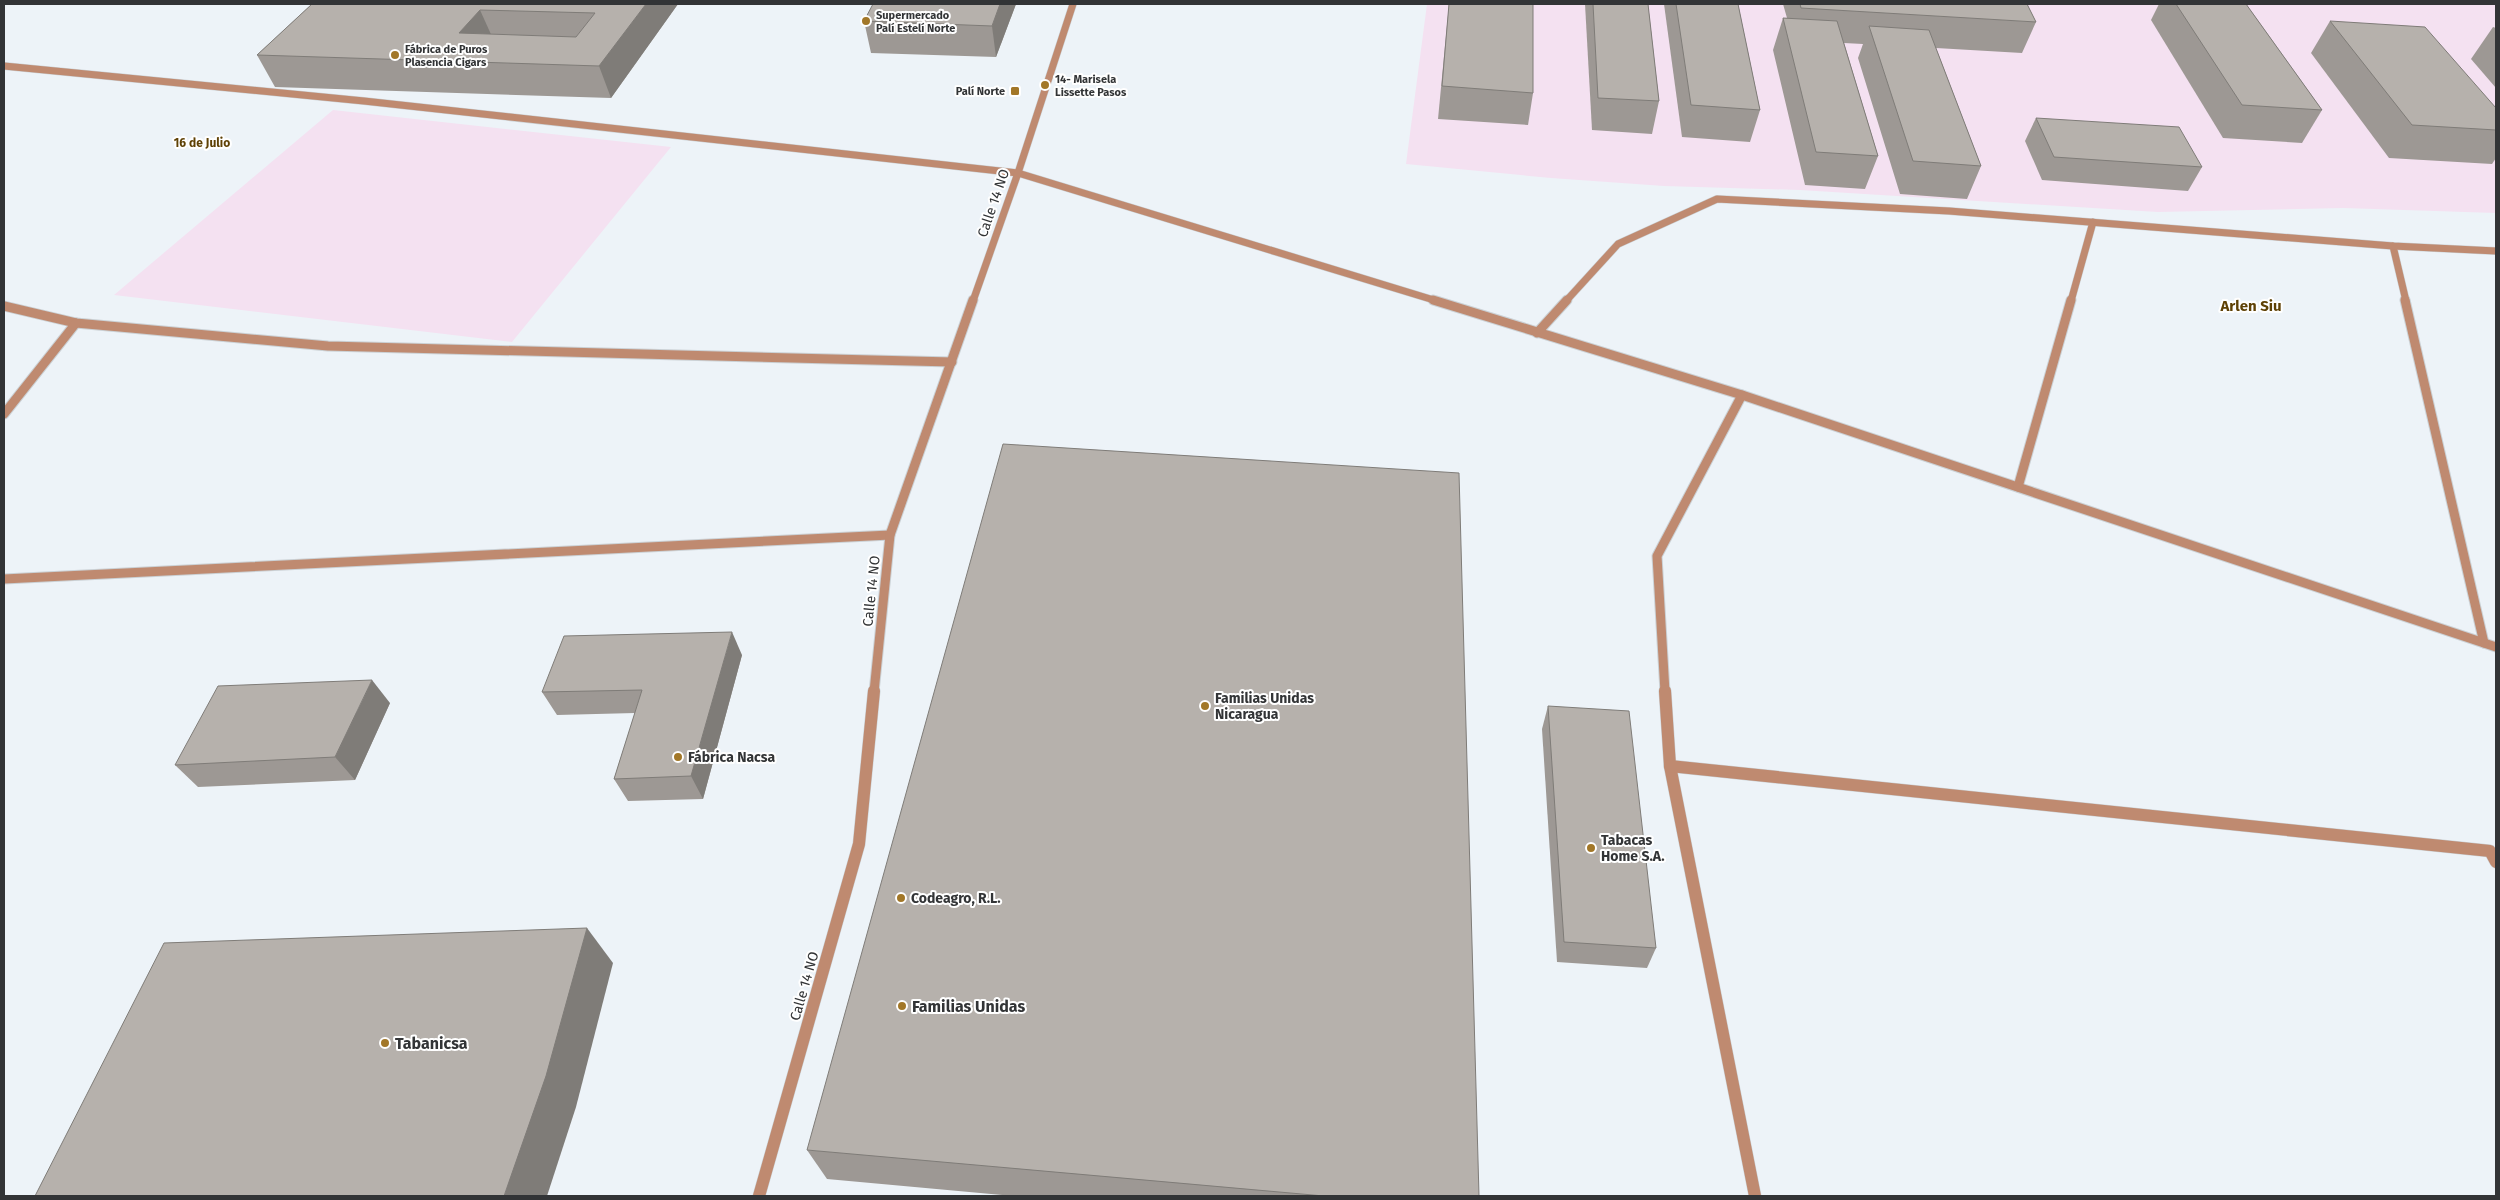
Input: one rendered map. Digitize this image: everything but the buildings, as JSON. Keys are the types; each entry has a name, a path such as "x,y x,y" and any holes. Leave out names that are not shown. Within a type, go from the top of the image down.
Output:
{"street":[{"name":"Calle 14 NO","path":"759,1196 859,844 890,535 1018,174 1073,4"},
{"path":"4,66 364,101 1018,174 1742,395 2496,647"},
{"path":"1537,333 1618,244 1717,199 1949,211 2393,246 2496,251"},
{"path":"2018,487 2093,222"},
{"path":"2393,246 2484,643"},
{"path":"4,306 76,323 328,346 952,362"},
{"path":"4,414 76,323"},
{"path":"1742,395 1657,556 1670,766 1755,1196"},
{"path":"4,579 890,535"},
{"path":"1670,766 2490,851 2496,862"}],"shaded area":[{"path":"1427,4 2496,4 2496,213 2343,208 2158,212 1800,190 1664,186 1551,178 1406,164"},
{"path":"333,110 671,147 512,342 114,295"}],"place":[{"name":"Supermercado Palí Estelí Norte","path":"866,21"},
{"name":"Fábrica de Puros Plasencia Cigars","path":"395,55"},
{"name":"14- Marisela Lissette Pasos","path":"1045,85"},
{"name":"Palí Norte","path":"1015,91"},
{"name":"Familias Unidas Nicaragua","path":"1205,706"},
{"name":"Fábrica Nacsa","path":"678,757"},
{"name":"Tabacas Home S.A.","path":"1591,848"},
{"name":"Codeagro, R.L.","path":"901,898"},
{"name":"Familias Unidas","path":"902,1006"},
{"name":"Tabanicsa","path":"385,1043"}],"district":[{"name":"16 de Julio","path":"202,143"},
{"name":"Arlen Siu","path":"2251,306"}]}
